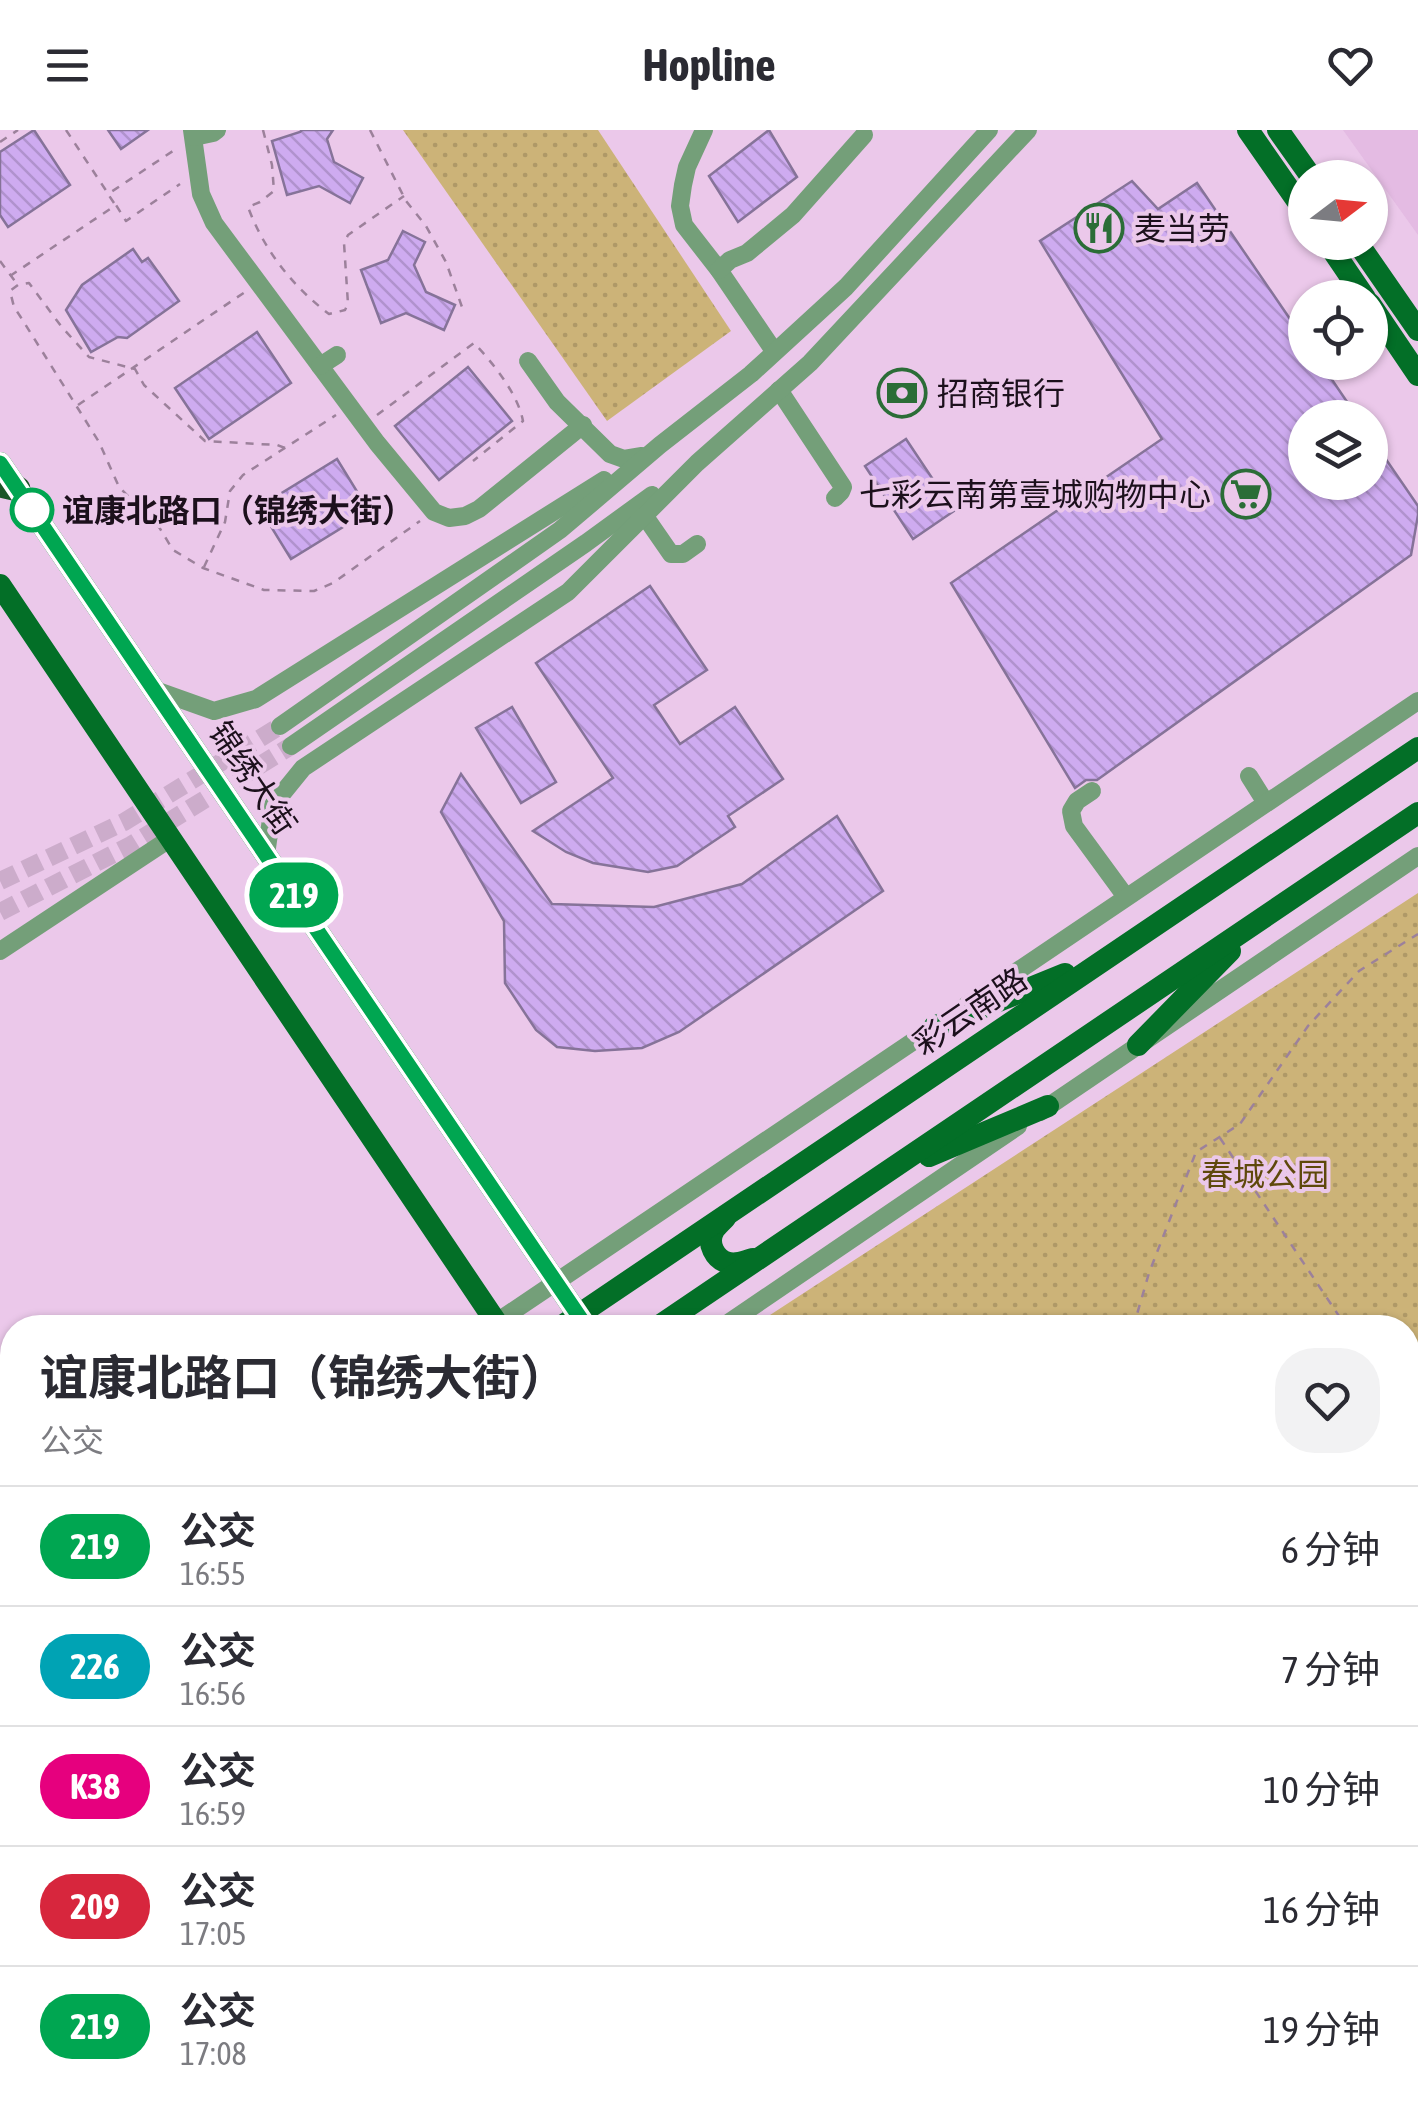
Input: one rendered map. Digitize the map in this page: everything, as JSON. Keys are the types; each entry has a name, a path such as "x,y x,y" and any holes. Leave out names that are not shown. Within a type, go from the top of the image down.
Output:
{"main road":[{"path":"1248,130 1288,188"},
{"path":"1278,130 1299,160"},
{"path":"1370,260 1418,330"},
{"path":"1388,331 1418,375"},
{"name":"锦绣大街","path":"0,463 9,487 154,690 556,1281 568,1315"},
{"path":"0,585 490,1315"},
{"name":"彩云南路","path":"584,1315 1418,748"},
{"path":"675,1315 1418,813"},
{"path":"1138,1046 1263,918"},
{"path":"934,1027 1110,956"},
{"path":"879,1177 1048,1106"},
{"path":"731,1212 714,1230 711,1242 716,1254 730,1263 759,1258"}],"street":[{"path":"217,130 193,134 201,194 214,223 364,425 434,512 449,518 479,509 583,425"},
{"path":"704,130 687,167 680,206 684,225 774,352"},
{"path":"280,726 560,530 751,374 846,287 989,130"},
{"path":"266,855 273,804 302,768 568,592 697,463 810,363 1028,130"},
{"path":"719,270 730,260 748,253 793,215 864,135"},
{"path":"320,366 338,354"},
{"path":"528,361 557,402 610,454 624,459 642,456"},
{"path":"779,390 842,487 836,498"},
{"path":"154,690 214,710 256,699 660,445"},
{"path":"290,746 697,463"},
{"path":"644,515 671,554 683,554 697,544"},
{"path":"511,1315 556,1281 1418,700"},
{"path":"1249,776 1266,802"},
{"path":"1092,791 1077,800 1072,811 1074,826 1126,897"},
{"path":"0,950 171,838"},
{"path":"739,1315 1418,856"}],"path":[{"path":"0,142 18,130"},
{"path":"66,130 126,221 198,171"},
{"path":"263,130 274,191 248,207 270,253 328,314 345,310 348,304 344,243 348,235 404,196"},
{"path":"370,130 404,196 446,262 462,307 460,313"},
{"path":"108,194 193,134"},
{"path":"10,276 116,205"},
{"path":"0,261 18,285"},
{"path":"285,448 205,441 144,385 135,369 89,357 29,283 10,291 14,307 99,442 118,487 159,528 174,550 203,568 264,590 314,592 434,512"},
{"path":"76,406 259,283"},
{"path":"364,425 474,344 492,362 520,406 523,421 473,460"},
{"path":"203,568 226,522 230,491 243,475 350,406"},
{"path":"1137,1315 1196,1152 1240,1124 1308,1026 1359,971 1418,934"},
{"path":"1219,1137 1338,1315"}],"shaded area":[{"path":"1343,130 1418,130 1418,235 1388,193 1388,160 1364,160"}],"green space":[{"path":"403,130 598,130 731,331 607,421"},
{"name":"春城公园","path":"1418,893 1418,1315 770,1315"}],"building":[{"path":"34,130 70,185 8,227 0,215 0,152"},
{"path":"108,130 148,130 121,149"},
{"path":"302,130 333,130 327,139 334,162 363,178 350,203 319,186 287,195 272,141"},
{"path":"769,130 797,177 738,222 709,176"},
{"name":"七彩云南第壹城购物中心","path":"1132,181 1158,209 1197,183 1288,316 1288,380 1332,380 1346,400 1288,400 1288,500 1388,500 1388,462 1418,506 1411,555 1097,780 1086,780 1075,788 951,583 1162,439 1040,241"},
{"path":"403,231 425,242 414,265 426,292 455,305 444,330 406,313 381,323 361,270 388,260"},
{"path":"133,249 142,262 148,258 179,301 127,338 118,337 91,352 66,310 82,285"},
{"path":"257,332 291,383 209,439 175,388"},
{"path":"468,367 512,421 439,480 395,426"},
{"path":"906,439 954,511 913,539 865,466"},
{"path":"337,459 369,511 291,559 259,507"},
{"path":"650,586 707,670 654,705 680,744 735,707 783,779 728,816 735,827 677,866 648,872 593,863 533,831 613,778 536,663"},
{"path":"512,707 556,782 521,803 476,728"},
{"path":"461,774 552,904 654,907 742,884 837,816 883,891 679,1032 642,1048 595,1051 557,1047 536,1030 505,983 504,921 441,812"}],"tunnel":[{"path":"0,881 124,822 280,726"},
{"path":"0,912 131,845 291,746"}],"bus line":[{"name":"219","path":"0,463 578,1315"}],"place":[{"name":"麦当劳","path":"1099,228"},
{"name":"招商银行","path":"902,393"},
{"name":"七彩云南第壹城购物中心","path":"1246,494"},
{"name":"谊康北路口（锦绣大街）","path":"32,510"}]}
